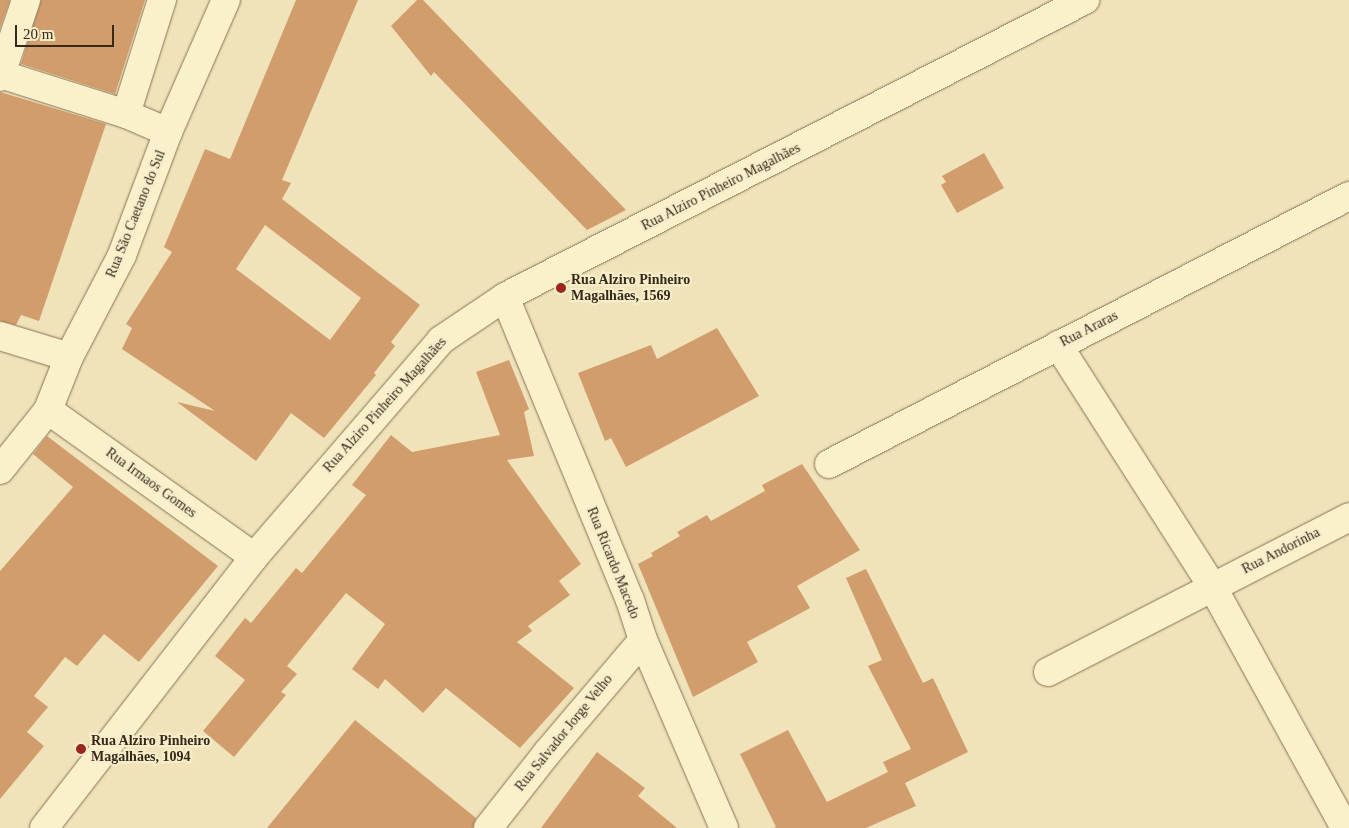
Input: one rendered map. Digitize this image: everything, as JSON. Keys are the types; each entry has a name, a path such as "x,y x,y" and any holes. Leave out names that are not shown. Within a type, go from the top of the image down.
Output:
{"street":[{"path":"26,0 0,75 126,114 168,132"},
{"path":"126,114 162,0"},
{"name":"Rua São Caetano do Sul","path":"0,470 48,410 69,357 122,255 168,132 226,0"},
{"name":"Rua Alziro Pinheiro Magalhães","path":"44,828 254,557 426,355 463,323 505,297 1085,0"},
{"name":"Rua Araras","path":"829,464 1349,196"},
{"name":"Rua Ricardo Macedo","path":"505,297 630,600 643,640 724,828"},
{"path":"0,336 69,357"},
{"path":"1058,345 1212,586 1345,828"},
{"name":"Rua Irmaos Gomes","path":"48,410 254,557"},
{"name":"Rua Andorinha","path":"1048,672 1349,517"},
{"name":"Rua Salvador Jorge Velho","path":"488,828 547,753 643,640"}],"building":[{"path":"0,0 10,0 0,28"},
{"path":"41,0 145,0 115,94 21,64"},
{"path":"296,0 358,0 282,180 291,183 282,199 420,305 391,342 395,346 374,373 376,375 324,438 291,413 256,461 177,402 215,411 122,349 132,328 126,324 172,252 164,247 205,149 230,159","holes":["265,225 361,298 330,340 236,269"]},
{"path":"417,0 423,0 626,210 587,230 434,72 431,76 391,26"},
{"path":"0,92 106,124 39,321 21,315 16,325 0,321"},
{"path":"984,153 1004,188 957,213 941,185 946,182 942,176"},
{"path":"717,328 759,396 626,467 611,438 605,441 578,373 651,345 657,359"},
{"path":"509,360 529,409 524,412 534,456 507,460 581,564 559,581 570,595 528,626 532,631 517,642 574,688 520,748 446,688 423,713 385,679 378,689 352,669 385,624 346,593 287,666 297,674 281,692 286,695 234,757 203,731 245,680 215,656 245,618 251,623 296,568 302,573 366,495 352,485 391,435 412,452 500,435 476,372"},
{"path":"47,436 218,566 139,662 104,634 77,666 65,657 34,696 48,707 27,732 44,746 0,799 0,571 73,487 33,454"},
{"path":"802,464 860,550 797,586 810,608 747,642 758,662 693,697 638,564 653,556 651,553 680,536 677,532 707,515 711,521 765,491 762,485"},
{"path":"866,569 923,683 933,678 968,752 905,783 916,806 866,828 773,828 776,827 740,754 788,730 827,802 888,772 883,762 911,749 868,666 882,660 846,578"},
{"path":"355,720 476,818 473,828 267,828"},
{"path":"597,752 645,788 638,796 677,828 541,828"}],"place":[{"name":"Rua Alziro Pinheiro Magalhães, 1569","path":"561,288"},
{"name":"Rua Alziro Pinheiro Magalhães, 1094","path":"81,749"}]}
